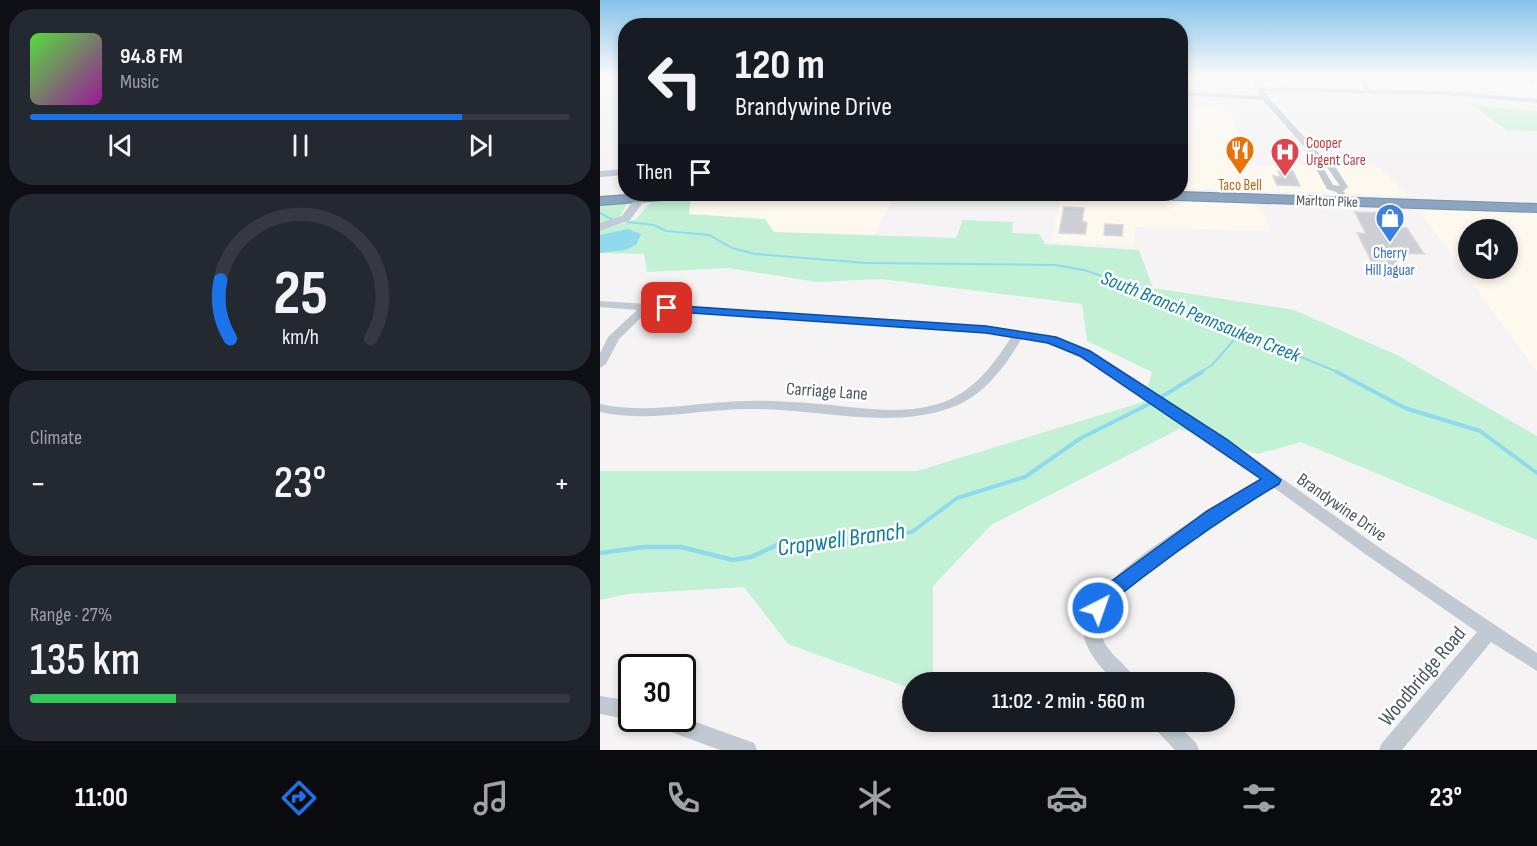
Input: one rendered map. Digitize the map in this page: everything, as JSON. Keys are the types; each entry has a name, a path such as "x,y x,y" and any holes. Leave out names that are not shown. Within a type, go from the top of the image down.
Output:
{"highway":[{"name":"Marlton Pike","path":"1188,189 1537,200"},
{"path":"600,193 618,191"},
{"name":"Marlton Pike","path":"1188,194 1342,195 1537,208"},
{"path":"600,201 618,198"}],"street":[{"path":"1277,111 1323,163 1318,165 1330,187 1342,195"},
{"path":"600,174 618,173"},
{"path":"600,226 626,218 638,201"},
{"name":"Brandywine Drive","path":"600,304 1019,333 1051,339 1085,354 1222,443 1537,663"},
{"path":"600,364 614,337 646,307"},
{"name":"Carriage Lane","path":"600,408 642,414 677,413 732,405 799,406 890,414 920,413 950,404 984,383 998,367 1019,333"},
{"path":"1115,672 1107,665 1093,636 1092,620 1105,596 1204,521 1273,480"},
{"name":"Woodbridge Road","path":"1389,750 1490,630"},
{"path":"600,705 618,708"},
{"path":"696,731 747,750"},
{"path":"1172,732 1189,750"}],"shaded area":[{"path":"1188,111 1231,111 1242,147 1255,165 1377,166 1409,196 1188,189"},
{"path":"1188,197 1253,198 1256,207 1264,212 1270,231 1135,227 1134,245 1051,242 1060,201 1188,201"},
{"path":"690,201 892,201 873,235 774,232 688,214"},
{"path":"1414,204 1537,208 1537,372 1469,279 1518,279 1518,219 1458,219 1458,264"}],"green space":[{"path":"1480,111 1537,111 1537,131 1507,130"},
{"path":"629,201 619,218 600,224 600,203"},
{"path":"652,201 691,201 689,214 765,219 774,232 956,238 963,220 1013,222 1012,233 1039,234 1045,244 1139,250 1153,288 1294,310 1397,355 1537,436 1537,540 1301,442 1258,454 1179,429 991,525 933,586 933,672 902,672 902,685 788,644 744,587 627,594 600,600 600,471 917,471 1143,402 1152,372 1087,341 1082,304 881,279 817,282 728,268 647,272 644,254 600,253 600,231 636,219"}],"water":[{"path":"628,229 641,234 636,245 625,250 600,253 600,235"}],"building":[{"name":"Cooper Urgent Care","path":"1278,171 1293,171 1300,186 1277,185 1273,176 1281,177"},
{"path":"1064,207 1084,208 1082,221 1087,223 1085,234 1059,233"},
{"name":"Cherry Hill Jaguar","path":"1355,212 1391,213 1400,228 1407,228 1424,254 1392,253 1399,266 1373,264 1357,233 1366,234"},
{"path":"1105,224 1123,225 1122,236 1104,235"}],"waterway":[{"name":"South Branch Pennsauken Creek","path":"600,213 613,220"},
{"name":"South Branch Pennsauken Creek","path":"627,222 654,225 666,231 709,235 732,248 755,254 866,263 1055,265 1084,270 1155,294 1188,311 1241,332"},
{"name":"Cropwell Branch","path":"1199,373 1212,365 1241,332"},
{"name":"South Branch Pennsauken Creek","path":"1241,332 1340,373"},
{"name":"Cropwell Branch","path":"1158,399 1202,372"},
{"name":"South Branch Pennsauken Creek","path":"1337,372 1405,408 1480,431 1537,473"},
{"name":"Cropwell Branch","path":"877,537 912,532 957,498 1025,477 1081,438 1153,402"},
{"name":"Cropwell Branch","path":"600,553 644,547 681,547 733,560 751,557 781,543 829,544 888,536"}],"place":[{"name":"Taco Bell","path":"1240,176"},
{"name":"Cooper Urgent Care","path":"1285,178"},
{"name":"Cherry Hill Jaguar","path":"1390,244"}],"route":[{"path":"667,308 986,329 1051,339 1085,354 1222,443 1273,480 1213,515 1170,545 1105,596 1098,608"}]}
